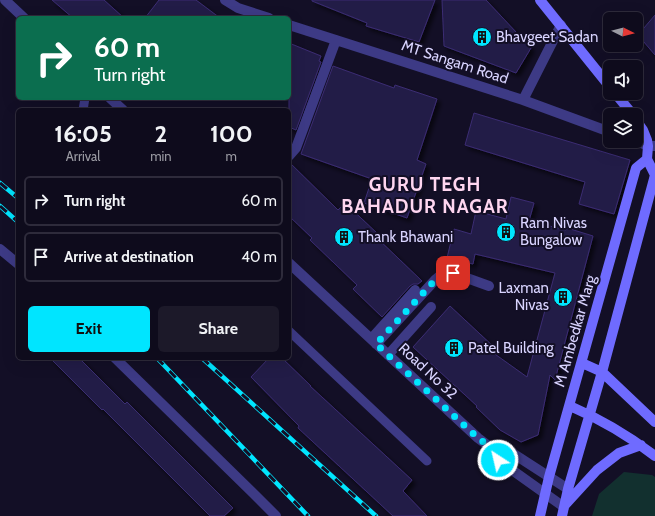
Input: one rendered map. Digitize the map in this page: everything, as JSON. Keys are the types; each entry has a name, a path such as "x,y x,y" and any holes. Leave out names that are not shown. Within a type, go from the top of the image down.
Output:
{"main road":[{"path":"540,0 603,78"},
{"path":"621,100 627,108"},
{"path":"563,511 655,176 647,159 652,146 643,130"},
{"name":"M Ambedkar Marg","path":"540,516 549,477 636,168 647,159"},
{"path":"582,362 602,372 655,422"},
{"path":"570,406 590,415 641,445 655,456"},
{"path":"563,511 597,470 619,453 641,445"}],"street":[{"path":"4,0 22,16"},
{"path":"225,0 238,8 263,16"},
{"path":"523,100 561,25"},
{"name":"MT Sangam Road","path":"291,26 523,100 603,129"},
{"path":"291,154 296,148 336,40"},
{"path":"112,100 121,108"},
{"path":"0,249 16,262"},
{"name":"Road No 32","path":"291,265 478,438 494,450 498,460 545,494 563,511"},
{"path":"374,342 442,274 453,273 489,286"},
{"path":"374,342 415,290"},
{"path":"388,355 431,306"},
{"path":"117,360 276,516"},
{"name":"Road No 32","path":"494,450 506,449 568,489"}],"lane":[{"path":"291,333 427,461"}],"green space":[{"path":"624,472 652,475 655,477 655,516 592,516 599,494"}],"building":[{"path":"52,0 104,0 122,16 71,16"},
{"path":"159,0 196,0 217,16 147,16"},
{"path":"312,0 435,0 419,42 366,26 367,23"},
{"name":"Bhavgeet Sadan","path":"442,0 486,0 531,48 516,73 444,46"},
{"path":"655,15 655,55 643,41 643,29"},
{"path":"291,44 321,56 319,61 321,62 296,130 291,128 291,108 289,108 289,100 291,100"},
{"path":"333,66 394,88 395,85 437,99 417,160 426,164 407,218 364,203 372,179 301,154"},
{"path":"474,113 630,160 614,214 579,204 585,182 465,145"},
{"path":"291,164 338,210 345,203 378,234 376,237 422,281 418,284 413,284 410,286 382,317 353,289 357,285 310,240 312,238 291,218"},
{"path":"511,197 534,203 529,221 566,230 567,228 593,236 555,380 550,375 538,435 521,442 500,430 476,407 477,406 413,347 450,306 495,348 492,352 527,377 555,273 475,254 473,264 447,258 454,229 471,234 476,211 506,219"},
{"path":"52,360 81,360 125,404 127,402 233,508 224,516 210,516 103,409 102,410"},
{"path":"267,360 284,360 310,386 412,480 403,491 427,516 393,516 298,428 299,426 251,377"}],"railway":[{"path":"0,183 16,196"},
{"path":"0,206 16,220"},
{"path":"159,360 308,516"},
{"path":"204,360 376,516"}],"place":[{"name":"Bhavgeet Sadan","path":"482,37"},
{"name":"Ram Nivas Bungalow","path":"506,232"},
{"name":"Thank Bhawani","path":"344,237"},
{"name":"Laxman Nivas","path":"563,297"},
{"name":"Patel Building","path":"454,348"}],"district":[{"name":"GURU TEGH BAHADUR NAGAR","path":"425,195"}],"route":[{"path":"453,273 442,274 436,279 376,344 478,438 494,450 498,460"}]}
